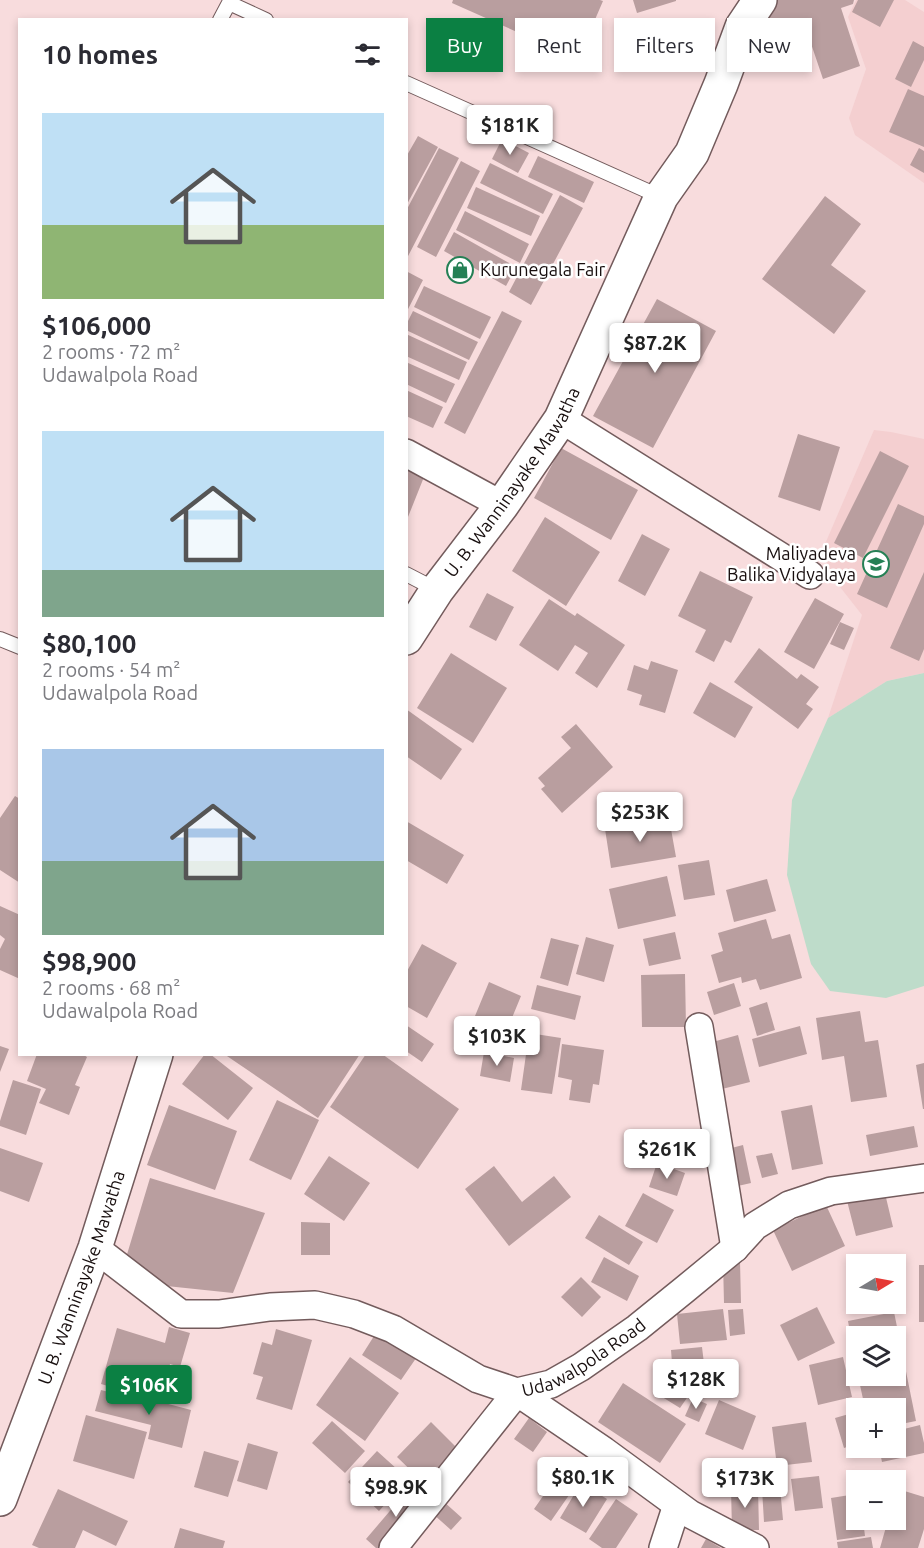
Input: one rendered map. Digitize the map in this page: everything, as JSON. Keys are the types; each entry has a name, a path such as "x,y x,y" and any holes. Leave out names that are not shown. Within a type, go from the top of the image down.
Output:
{"main road":[{"name":"U. B. Wanninayake Mawatha","path":"408,635 437,590 502,504 561,419 660,197 692,153 721,84 743,14 760,0"},
{"name":"U. B. Wanninayake Mawatha","path":"0,1499 95,1248 155,1056"}],"street":[{"path":"561,419 810,575"},
{"path":"408,454 502,504"},
{"path":"699,1027 735,1248"},
{"name":"Udawalpola Road","path":"95,1248 181,1314 219,1314 270,1306 315,1305 354,1314 393,1329 478,1379 517,1392 551,1384 581,1368 637,1328 735,1248 754,1226 789,1205 831,1191 924,1178"},
{"path":"393,1548 517,1392 604,1451 690,1514 755,1548"},
{"path":"663,1548 677,1505"}],"lane":[{"path":"221,18 229,3 262,18"},
{"path":"408,84 660,197"},
{"path":"408,575 437,590"},
{"path":"0,639 18,646"}],"shaded area":[{"path":"856,0 905,0 924,12 924,183 855,135 849,118 866,69 848,17"},
{"name":"Maliyadeva Balika Vidyalaya","path":"874,430 924,439 924,673 887,681 828,718 862,615 833,578 822,551"}],"green space":[{"path":"924,673 924,986 886,998 830,991 811,964 787,875 792,800 828,718 887,681"}],"building":[{"path":"453,0 603,1 596,18 515,18 515,31 503,26 503,18 486,18 452,3"},
{"path":"633,0 676,0 676,1 637,13"},
{"path":"776,0 854,0 853,4 841,8 860,66 823,79 812,47 812,18 767,18"},
{"path":"858,0 894,0 880,27 852,12"},
{"path":"913,41 924,47 924,60 911,87 895,79"},
{"path":"908,89 924,96 924,147 889,132"},
{"path":"418,136 438,147 408,202 408,154"},
{"path":"502,139 529,153 518,173 492,159"},
{"path":"439,148 459,158 408,256 408,207"},
{"path":"919,148 924,151 924,173 910,165"},
{"path":"538,156 594,182 584,203 528,177"},
{"path":"461,161 480,171 436,257 417,247"},
{"path":"490,163 553,194 543,214 480,183"},
{"path":"476,187 540,216 531,236 467,208"},
{"path":"560,195 583,208 531,305 509,292"},
{"path":"825,196 861,224 831,265 866,291 834,334 762,279"},
{"path":"465,211 529,244 520,263 456,230"},
{"path":"454,232 516,267 506,286 444,251"},
{"path":"408,272 423,280 408,309"},
{"path":"424,286 491,317 480,339 414,307"},
{"path":"657,299 716,331 653,448 593,416"},
{"path":"413,311 478,342 469,360 408,331 408,321"},
{"path":"502,311 522,321 465,434 444,423"},
{"path":"408,335 467,362 459,380 408,357"},
{"path":"408,363 455,384 446,403 408,385"},
{"path":"408,391 443,407 433,428 408,417"},
{"path":"798,434 840,447 820,511 778,497"},
{"path":"561,448 638,490 611,540 534,498"},
{"path":"880,451 909,466 863,558 834,543"},
{"path":"408,471 424,477 408,517"},
{"path":"898,504 924,516 924,524 887,608 857,594"},
{"path":"545,517 600,552 566,606 512,571"},
{"path":"642,534 670,549 645,596 618,581"},
{"path":"700,571 753,597 731,643 725,640 714,662 695,652 706,630 678,616"},
{"path":"924,572 924,649 919,661 890,648"},
{"path":"487,593 514,607 496,641 469,627"},
{"path":"815,598 844,614 814,669 784,652"},
{"path":"549,599 575,616 577,613 625,645 597,688 575,673 588,653 575,645 558,671 519,645"},
{"path":"840,622 854,628 844,650 830,644"},
{"path":"759,648 797,679 801,674 819,687 806,704 813,709 798,729 734,682"},
{"path":"451,653 507,688 473,743 417,708"},
{"path":"651,661 678,670 665,713 639,705 642,695 627,690 634,665 648,670"},
{"path":"710,682 753,707 735,738 693,713"},
{"path":"408,710 462,749 441,780 408,757"},
{"path":"576,724 613,767 562,813 541,789 545,786 538,778 571,748 561,737"},
{"path":"15,796 18,798 18,882 0,870 0,818"},
{"path":"669,818 676,857 611,868 605,829"},
{"path":"408,822 464,855 447,884 408,861"},
{"path":"709,860 715,895 684,900 678,865"},
{"path":"667,876 676,916 618,929 609,889"},
{"path":"767,879 776,911 734,922 726,890"},
{"path":"0,906 18,914 18,978 0,970 0,949 5,939 0,935"},
{"path":"766,919 772,939 790,934 802,978 760,990 756,979 742,983 741,977 719,983 711,955 723,951 718,933"},
{"path":"675,932 681,959 649,966 643,939"},
{"path":"586,937 614,945 604,982 576,974"},
{"path":"551,938 579,945 568,986 540,978"},
{"path":"422,944 457,963 427,1018 408,1007 408,969"},
{"path":"685,974 686,1027 642,1027 641,975"},
{"path":"489,982 521,996 507,1030 475,1016"},
{"path":"734,983 741,1006 714,1015 707,992"},
{"path":"537,985 581,996 575,1020 531,1009"},
{"path":"767,1002 775,1030 757,1036 749,1008"},
{"path":"860,1011 865,1042 878,1040 887,1097 851,1102 844,1056 822,1060 816,1018"},
{"path":"408,1026 434,1044 422,1062 408,1052"},
{"path":"481,1026 497,1027 495,1050 479,1049"},
{"path":"800,1026 807,1054 759,1067 752,1039"},
{"path":"529,1033 561,1038 552,1094 521,1090"},
{"path":"738,1035 750,1082 722,1089 709,1043"},
{"path":"562,1044 604,1050 599,1085 593,1084 590,1103 569,1100 572,1080 558,1077"},
{"path":"0,1046 9,1049 0,1072"},
{"path":"484,1052 514,1058 510,1082 480,1076"},
{"path":"36,1056 87,1057 75,1085 80,1087 69,1115 39,1103 46,1089 27,1081"},
{"path":"203,1056 213,1056 253,1088 228,1120 182,1084"},
{"path":"227,1056 359,1056 318,1118"},
{"path":"365,1056 385,1056 459,1109 418,1169 330,1107"},
{"path":"924,1063 924,1109 923,1109 916,1065"},
{"path":"13,1080 41,1089 26,1135 0,1126"},
{"path":"277,1100 319,1120 291,1180 249,1160"},
{"path":"169,1105 237,1131 215,1190 147,1165"},
{"path":"812,1105 823,1164 792,1170 781,1111"},
{"path":"914,1126 918,1147 870,1156 866,1135"},
{"path":"743,1145 751,1183 729,1188 720,1151"},
{"path":"0,1148 43,1163 29,1202 0,1191"},
{"path":"772,1153 778,1174 762,1178 756,1156"},
{"path":"329,1156 370,1183 344,1221 304,1194"},
{"path":"657,1163 685,1173 677,1196 649,1187"},
{"path":"494,1166 522,1202 554,1176 571,1197 509,1246 465,1189"},
{"path":"150,1178 265,1213 233,1293 119,1281"},
{"path":"883,1185 893,1227 856,1236 845,1193"},
{"path":"643,1193 674,1210 657,1243 625,1226"},
{"path":"826,1205 845,1246 792,1271 773,1230"},
{"path":"599,1215 643,1242 629,1265 585,1238"},
{"path":"301,1222 330,1223 330,1255 301,1255"},
{"path":"604,1257 639,1276 627,1301 591,1282"},
{"path":"723,1261 740,1261 741,1303 724,1303"},
{"path":"919,1265 924,1265 924,1322 919,1322"},
{"path":"581,1277 601,1297 582,1317 561,1297"},
{"path":"817,1307 835,1343 798,1361 780,1325"},
{"path":"723,1309 727,1340 680,1344 677,1314"},
{"path":"743,1309 745,1334 730,1336 728,1310"},
{"path":"894,1314 897,1326 849,1326 848,1321"},
{"path":"381,1325 421,1351 401,1380 362,1355"},
{"path":"169,1327 190,1333 180,1367 170,1364 165,1384 141,1377 136,1394 101,1384 117,1328 165,1343"},
{"path":"276,1329 312,1340 292,1410 256,1399 263,1377 253,1374 262,1342 272,1345"},
{"path":"702,1347 705,1372 673,1375 671,1350"},
{"path":"350,1357 399,1393 365,1441 316,1405"},
{"path":"843,1357 846,1386 850,1386 852,1397 818,1405 809,1365"},
{"path":"906,1371 916,1421 906,1423 906,1398 863,1398 860,1386 906,1386"},
{"path":"669,1379 691,1392 680,1408 659,1395"},
{"path":"623,1383 686,1424 660,1463 598,1422"},
{"path":"101,1390 191,1410 182,1448 148,1439 151,1425 95,1411"},
{"path":"693,1398 707,1404 699,1422 685,1416"},
{"path":"719,1400 756,1416 743,1450 705,1434"},
{"path":"86,1415 147,1432 134,1479 73,1461"},
{"path":"846,1415 846,1447 844,1448 835,1418"},
{"path":"529,1418 547,1432 533,1452 514,1439"},
{"path":"332,1421 365,1451 345,1473 312,1443"},
{"path":"431,1422 462,1453 428,1487 397,1457"},
{"path":"806,1422 812,1462 777,1466 772,1427"},
{"path":"920,1425 924,1453 906,1457 906,1428"},
{"path":"248,1443 278,1452 267,1490 237,1481"},
{"path":"204,1451 239,1461 228,1497 194,1487"},
{"path":"377,1451 408,1479 379,1511 348,1482"},
{"path":"881,1458 901,1458 882,1462"},
{"path":"557,1476 574,1488 551,1521 534,1509"},
{"path":"819,1476 823,1508 795,1511 791,1479"},
{"path":"581,1483 607,1499 586,1533 560,1518"},
{"path":"412,1485 425,1497 381,1548 376,1548 366,1539"},
{"path":"780,1487 783,1520 764,1522 762,1489"},
{"path":"731,1488 758,1488 759,1530 732,1530"},
{"path":"58,1489 128,1521 116,1546 83,1530 75,1548 39,1548 32,1545"},
{"path":"906,1491 924,1497 924,1529 918,1548 880,1548 885,1530 906,1530"},
{"path":"846,1496 846,1530 864,1530 865,1536 837,1540 831,1498"},
{"path":"616,1499 638,1514 616,1548 602,1548 589,1539"},
{"path":"443,1501 462,1518 451,1530 432,1513"},
{"path":"180,1528 225,1541 223,1548 174,1548"},
{"path":"871,1537 873,1548 838,1548 837,1542"},
{"path":"706,1539 721,1548 701,1548"}],"place":[{"name":"Kurunegala Fair","path":"460,270"},
{"name":"Maliyadeva Balika Vidyalaya","path":"876,564"}]}
